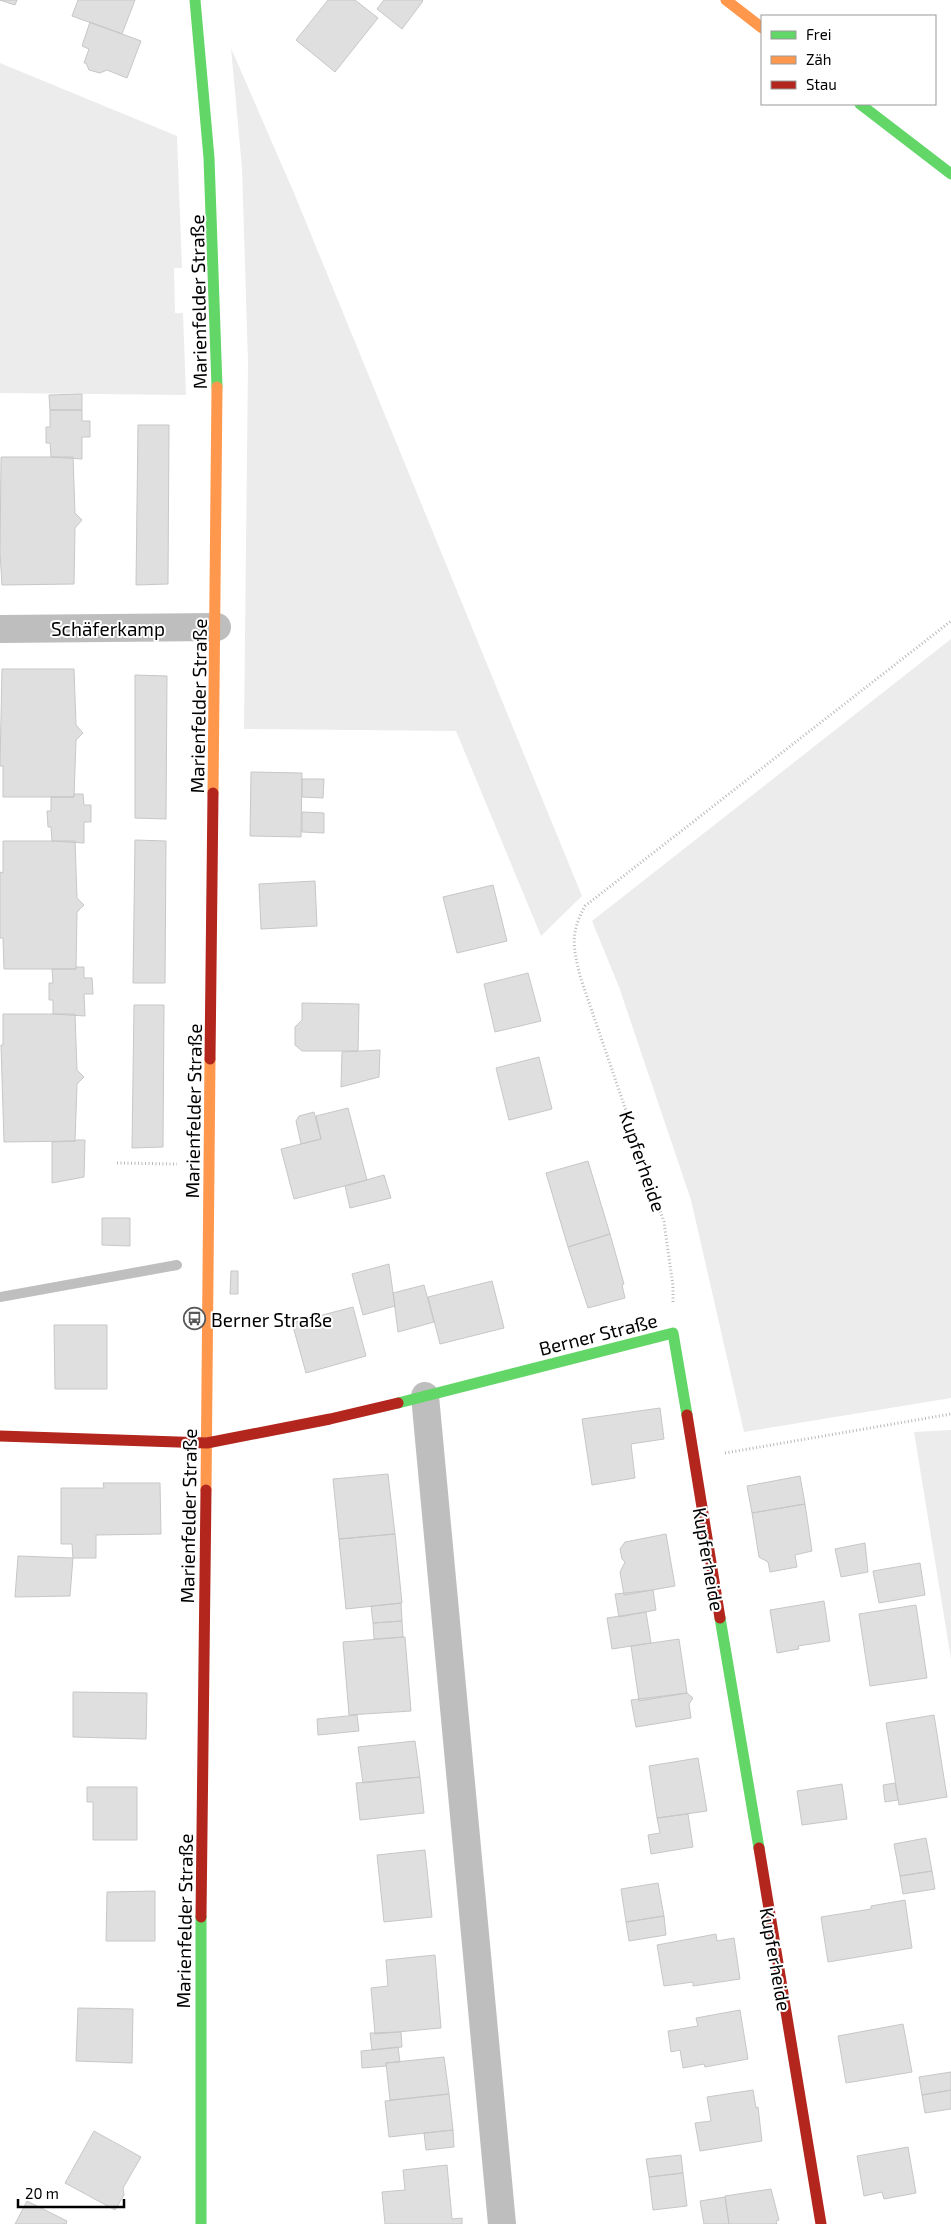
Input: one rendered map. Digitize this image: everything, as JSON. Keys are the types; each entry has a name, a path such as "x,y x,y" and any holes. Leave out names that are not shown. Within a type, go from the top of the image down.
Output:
{"street":[{"name":"Marienfelder Straße","path":"195,0 214,214 217,300 217,627 200,2015 201,2224"},
{"path":"726,0 761,27"},
{"path":"861,105 951,174"},
{"name":"Schäferkamp","path":"0,628 217,627"},
{"name":"Berner Straße","path":"0,1436 207,1443 330,1419 673,1333"},
{"name":"Kupferheide","path":"673,1333 692,1459 821,2224"},
{"path":"425,1396 502,2224"}],"path":[{"name":"Kupferheide","path":"673,1333 673,1286 664,1222 580,976 573,949 575,924 585,906 951,621"},
{"path":"117,1163 210,1164"},
{"path":"692,1459 951,1414"}],"shaded area":[{"path":"231,48 294,193 582,896 541,936 456,731 244,729 248,363 242,168"},
{"path":"0,63 177,136 182,268 174,268 175,313 183,313 186,395 0,393"},
{"path":"951,639 951,1398 744,1432 691,1200 619,987 592,921"},
{"path":"951,1430 951,1659 914,1432"}],"building":[{"path":"0,0 17,0 15,5"},
{"path":"78,0 135,0 122,34 72,16"},
{"path":"328,0 355,0 378,18 335,72 296,40"},
{"path":"384,0 423,1 402,29 377,9"},
{"path":"90,22 141,41 127,78 107,70 100,73 89,70 86,63 84,63 89,49 82,46"},
{"path":"82,394 82,410 50,410 49,395"},
{"path":"50,410 82,410 82,421 90,421 90,437 82,437 82,459 51,457 50,443 46,443 46,427 50,427"},
{"path":"138,425 169,425 168,584 136,585"},
{"path":"1,457 73,457 75,513 82,520 75,528 74,584 2,585 0,553"},
{"path":"2,669 74,669 76,725 83,733 76,740 74,797 3,797 3,766 0,766"},
{"path":"135,675 167,676 166,819 135,818"},
{"path":"251,772 302,773 301,837 250,836"},
{"path":"302,779 324,779 323,798 302,797"},
{"path":"74,794 83,794 84,805 91,805 91,822 84,822 84,843 52,841 51,827 48,827 47,811 51,811 51,797 74,797"},
{"path":"302,812 324,813 324,833 302,832"},
{"path":"135,840 166,841 165,983 133,983"},
{"path":"3,841 75,841 77,898 84,905 77,912 76,969 4,969 3,938 0,938 0,872 3,873"},
{"path":"315,881 317,926 261,929 259,884"},
{"path":"493,885 507,941 457,953 443,897"},
{"path":"76,967 84,967 84,978 92,978 93,994 84,994 85,1016 53,1014 53,1000 49,1000 49,983 53,983 52,969 76,969"},
{"path":"528,973 541,1021 495,1032 484,984"},
{"path":"302,1003 359,1004 358,1051 302,1051 295,1045 295,1027 302,1020"},
{"path":"134,1005 164,1005 163,1147 132,1148"},
{"path":"3,1014 75,1014 77,1070 84,1077 77,1084 75,1141 4,1142 1,1045 3,1045"},
{"path":"380,1050 379,1077 341,1087 342,1052"},
{"path":"539,1057 552,1109 509,1120 496,1068"},
{"path":"348,1108 367,1180 294,1199 281,1149 321,1139 316,1116"},
{"path":"314,1112 321,1139 301,1144 296,1121 299,1116"},
{"path":"85,1140 84,1177 52,1183 52,1142"},
{"path":"588,1161 610,1234 568,1247 546,1173"},
{"path":"384,1175 391,1198 350,1208 345,1186"},
{"path":"102,1218 130,1218 130,1246 102,1245"},
{"path":"610,1234 624,1284 622,1285 625,1298 588,1308 568,1247"},
{"path":"389,1264 395,1306 363,1315 352,1274"},
{"path":"231,1271 238,1271 238,1294 230,1294"},
{"path":"492,1281 504,1328 440,1344 428,1297"},
{"path":"424,1285 434,1322 398,1332 393,1293"},
{"path":"353,1307 366,1356 306,1373 292,1323"},
{"path":"54,1325 107,1325 107,1389 55,1389"},
{"path":"660,1408 664,1439 631,1444 635,1478 592,1485 582,1419"},
{"path":"388,1474 395,1534 339,1539 333,1479"},
{"path":"800,1476 805,1504 752,1513 747,1486"},
{"path":"103,1483 160,1483 161,1534 96,1535 96,1558 73,1558 72,1544 61,1544 61,1488 104,1488"},
{"path":"805,1504 812,1551 795,1555 797,1567 770,1572 768,1562 759,1557 752,1513"},
{"path":"395,1534 402,1603 346,1609 339,1539"},
{"path":"666,1534 675,1586 624,1595 620,1572 625,1562 622,1559 620,1549 625,1542"},
{"path":"865,1543 868,1572 841,1577 835,1549"},
{"path":"18,1556 73,1558 70,1596 15,1597"},
{"path":"920,1563 925,1595 879,1603 873,1571"},
{"path":"653,1590 656,1610 619,1617 615,1594"},
{"path":"824,1601 830,1641 798,1646 799,1649 777,1653 770,1610"},
{"path":"401,1603 402,1621 373,1623 371,1606"},
{"path":"916,1605 927,1678 870,1686 859,1614"},
{"path":"646,1612 651,1643 612,1649 607,1618"},
{"path":"402,1621 403,1637 374,1639 373,1623"},
{"path":"405,1637 411,1711 349,1715 343,1642"},
{"path":"679,1639 687,1693 639,1701 631,1646"},
{"path":"73,1692 147,1693 146,1739 73,1737"},
{"path":"687,1693 693,1698 689,1704 691,1718 636,1727 631,1700"},
{"path":"357,1715 359,1731 318,1735 317,1719"},
{"path":"934,1715 947,1797 899,1805 886,1723"},
{"path":"415,1741 420,1777 363,1783 358,1747"},
{"path":"698,1758 707,1811 657,1818 649,1766"},
{"path":"420,1777 424,1813 360,1820 356,1783"},
{"path":"895,1783 898,1800 885,1802 883,1785"},
{"path":"842,1784 847,1819 802,1825 797,1791"},
{"path":"87,1787 137,1787 137,1840 93,1840 93,1802 87,1802"},
{"path":"688,1814 693,1847 651,1854 648,1835 660,1833 657,1818"},
{"path":"926,1838 932,1871 900,1876 894,1844"},
{"path":"425,1850 432,1917 384,1922 377,1855"},
{"path":"932,1871 935,1889 903,1894 900,1876"},
{"path":"658,1883 664,1916 626,1922 621,1889"},
{"path":"155,1891 155,1941 106,1941 107,1892"},
{"path":"905,1900 912,1948 828,1962 821,1917 871,1909 871,1906"},
{"path":"664,1916 666,1935 629,1941 626,1922"},
{"path":"716,1934 717,1941 734,1938 740,1979 693,1986 693,1982 664,1986 657,1945"},
{"path":"435,1955 441,2028 375,2034 371,1988 388,1986 386,1960"},
{"path":"78,2008 133,2009 132,2063 76,2061"},
{"path":"740,2010 748,2059 705,2067 704,2064 683,2068 680,2050 671,2052 668,2031 698,2026 696,2018"},
{"path":"903,2024 912,2072 846,2083 838,2036"},
{"path":"401,2032 402,2047 372,2050 370,2033"},
{"path":"398,2047 400,2062 386,2063 386,2066 362,2068 361,2051"},
{"path":"444,2057 449,2094 390,2100 386,2063"},
{"path":"951,2072 951,2090 922,2095 919,2077"},
{"path":"753,2090 756,2108 758,2107 762,2141 700,2151 695,2123 711,2121 707,2097"},
{"path":"951,2090 951,2109 925,2113 922,2095"},
{"path":"449,2094 453,2130 389,2137 385,2101"},
{"path":"453,2130 454,2147 426,2150 424,2133"},
{"path":"94,2131 141,2157 123,2188 124,2195 115,2210 65,2183"},
{"path":"908,2147 916,2193 884,2199 882,2192 864,2196 857,2156"},
{"path":"681,2155 683,2173 649,2177 646,2159"},
{"path":"447,2165 452,2219 462,2218 462,2224 385,2224 382,2192 405,2190 403,2170"},
{"path":"683,2173 687,2206 653,2210 649,2177"},
{"path":"771,2189 779,2220 776,2221 777,2224 729,2224 725,2196"},
{"path":"725,2197 729,2224 704,2224 700,2201"},
{"path":"27,2201 67,2221 66,2224 15,2224"}],"waterway":[{"path":"0,1297 177,1265"}],"traffic: fast":[{"path":"195,0 209,158 217,387"},
{"path":"861,105 951,174"},
{"path":"398,1403 673,1333 687,1415"},
{"path":"720,1618 759,1848"},
{"path":"201,1917 201,2224"}],"traffic: slow":[{"path":"726,0 761,27"},
{"path":"213,793 217,387"},
{"path":"206,1490 210,1059"}],"traffic: jam":[{"path":"210,1059 213,793"},
{"path":"0,1436 207,1443 330,1419 398,1403"},
{"path":"687,1415 720,1618"},
{"path":"201,1917 206,1490"},
{"path":"759,1848 821,2224"}],"place":[{"name":"Berner Straße","path":"195,1319"}]}
